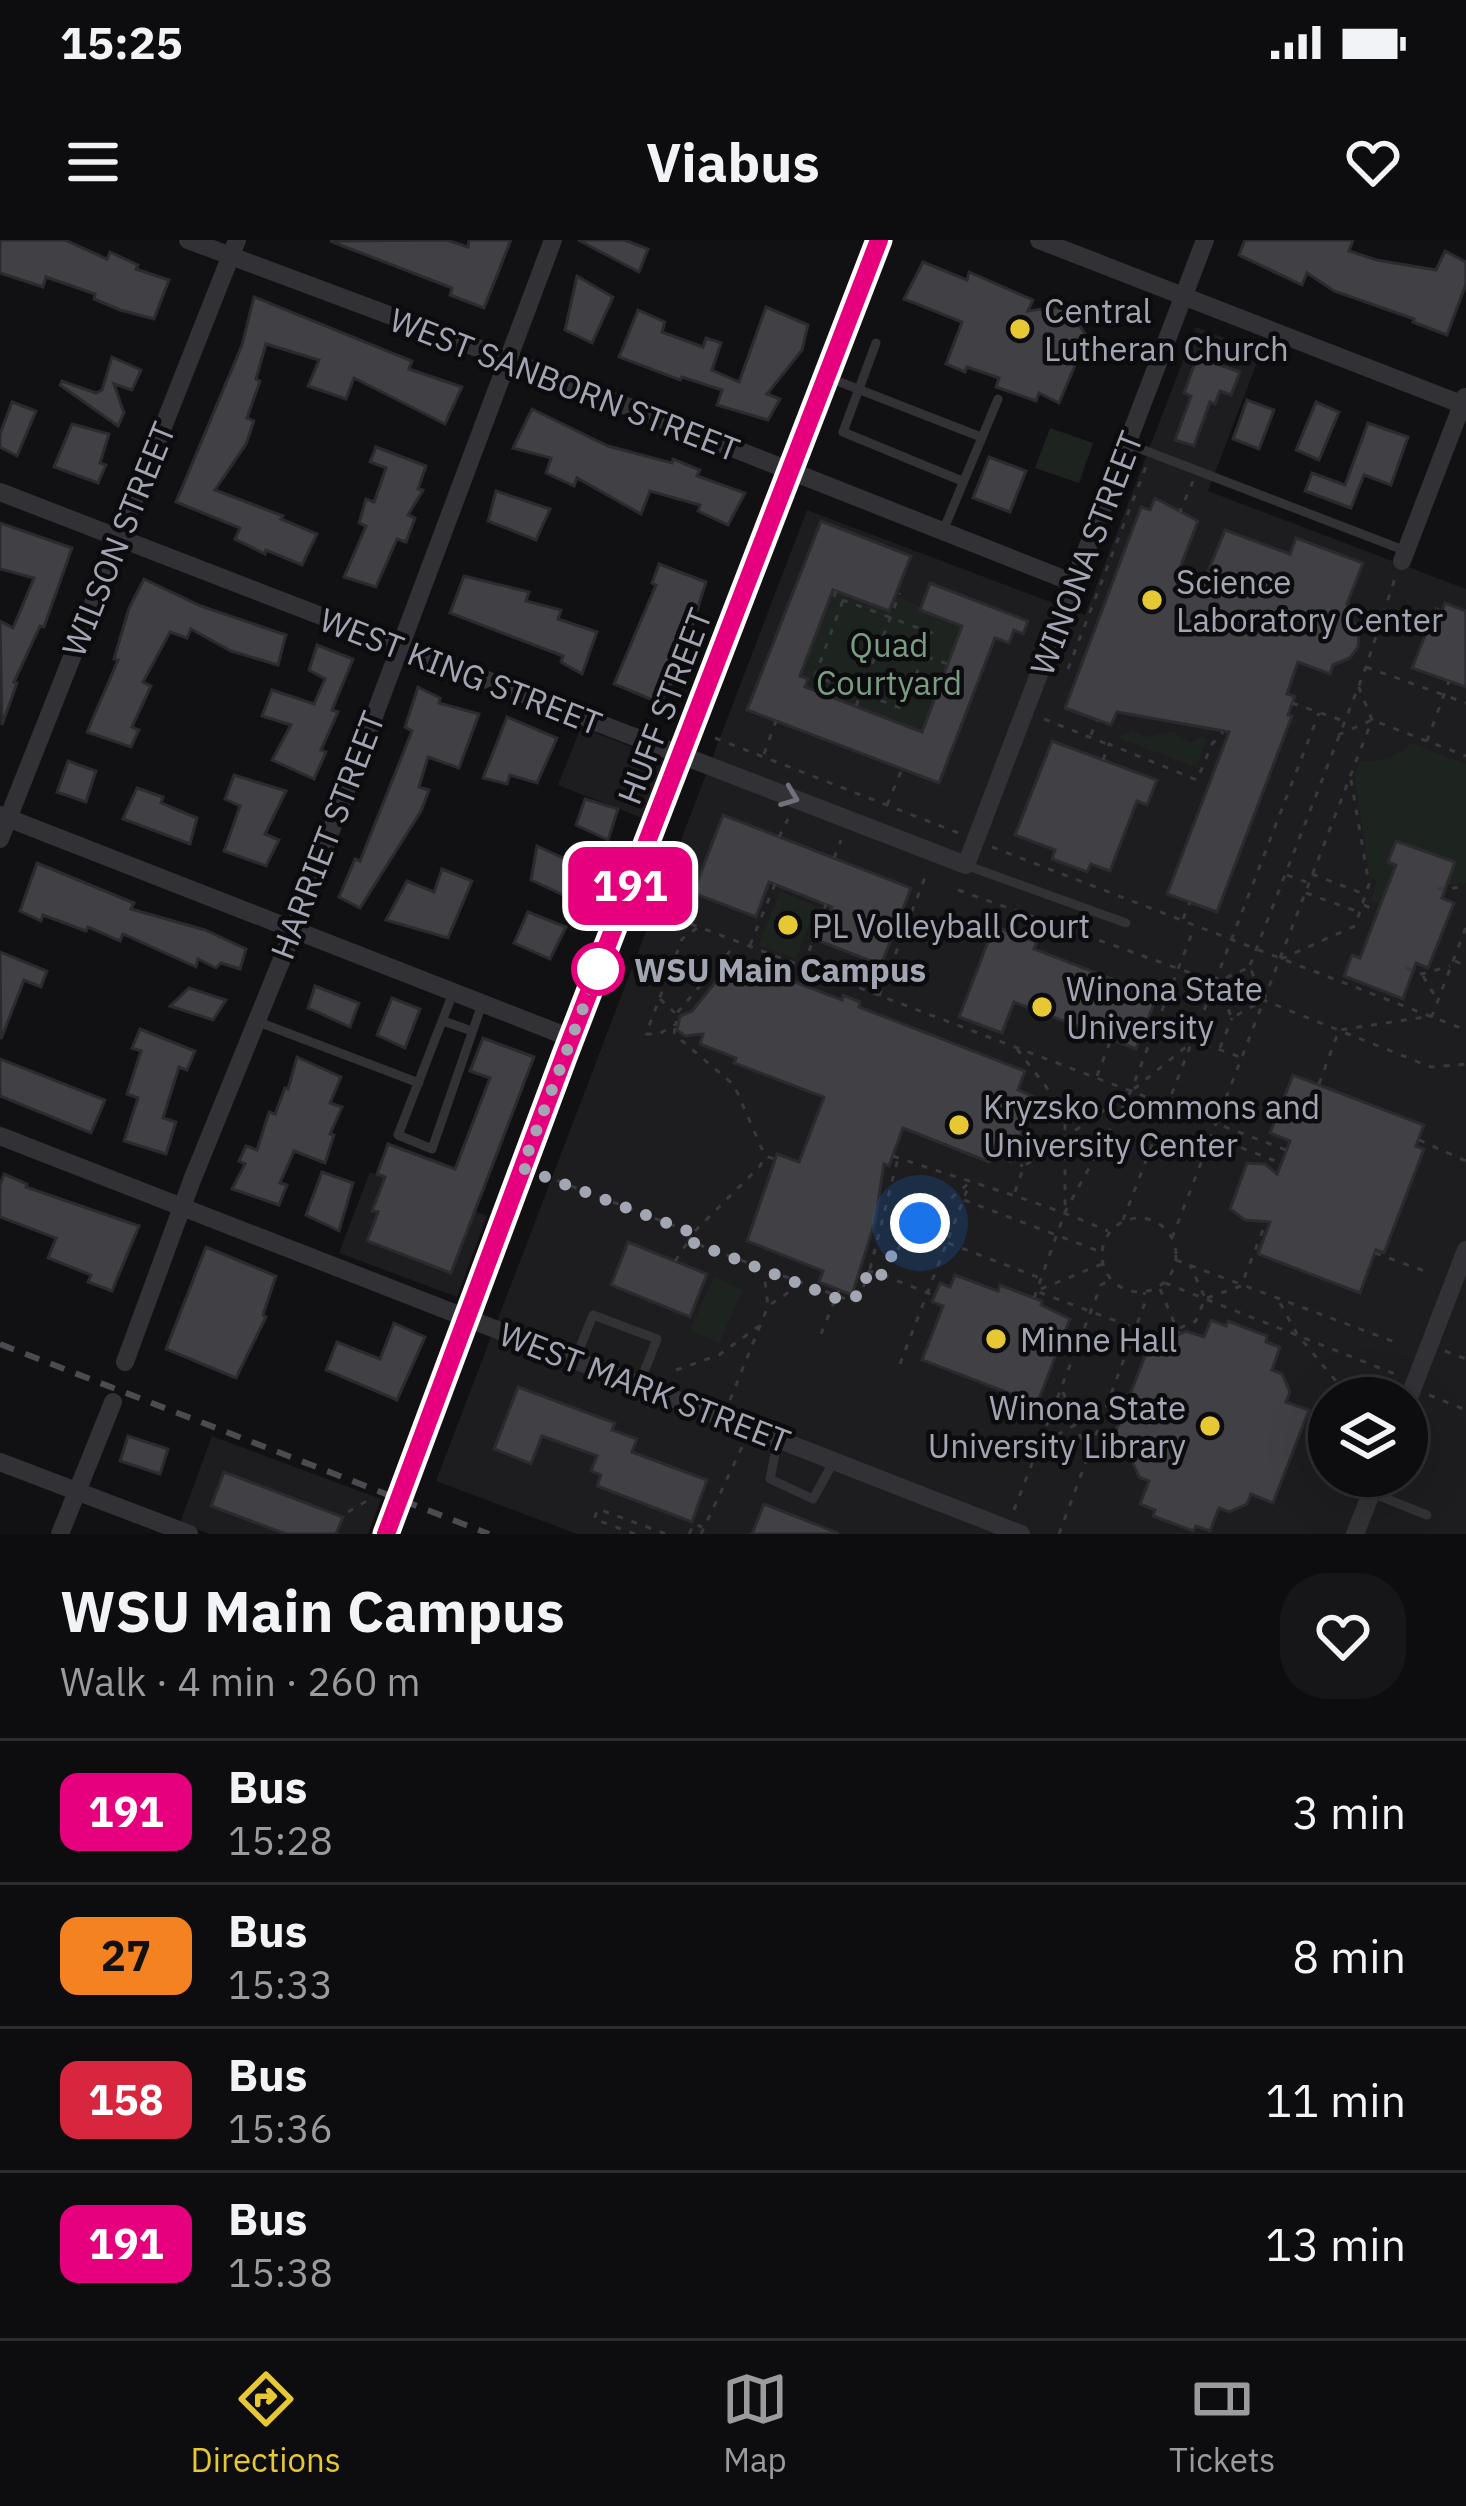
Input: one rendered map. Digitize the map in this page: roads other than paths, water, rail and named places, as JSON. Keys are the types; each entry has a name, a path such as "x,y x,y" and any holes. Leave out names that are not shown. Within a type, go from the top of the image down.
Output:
{"main road":[{"name":"HUFF STREET","path":"386,1534 571,1038 879,240"}],"street":[{"name":"WEST SANBORN STREET","path":"188,240 234,248 1074,583"},
{"name":"HARRIET STREET","path":"125,1362 293,932 553,240"},
{"path":"1039,240 1465,402 1401,562"},
{"name":"WINONA STREET","path":"966,865 1205,240"},
{"name":"WILSON STREET","path":"0,839 4,817 234,248"},
{"name":"WEST KING STREET","path":"0,492 966,865"},
{"path":"4,817 571,1038"},
{"name":"WEST MARK STREET","path":"0,1136 1013,1531"},
{"path":"1417,1377 1466,1250"},
{"path":"60,1534 113,1402"},
{"path":"0,1462 189,1534"},
{"path":"1355,1534 1370,1497"}],"lane":[{"path":"876,343 843,425 848,436 962,481"},
{"path":"827,377 981,437"},
{"path":"943,531 998,399"},
{"path":"1128,444 1149,458 1401,562"},
{"name":"WEST KING STREET","path":"966,865 1126,923"},
{"path":"453,993 398,1135 432,1149 482,1004"},
{"path":"256,1021 419,1083"},
{"path":"443,1021 472,1031"},
{"path":"575,1360 593,1315 657,1340 639,1385"},
{"path":"778,1440 770,1479 813,1499 834,1461"},
{"path":"1397,1497 1427,1515"}],"railway":[{"path":"0,1344 489,1534"}],"place":[{"name":"Central Lutheran Church","path":"1020,329"},
{"name":"Science Laboratory Center","path":"1152,600"},
{"name":"PL Volleyball Court","path":"788,925"},
{"name":"WSU Main Campus","path":"598,969"},
{"name":"Winona State University","path":"1042,1007"},
{"name":"Kryzsko Commons and University Center","path":"959,1125"},
{"name":"Minne Hall","path":"996,1339"},
{"name":"Winona State University Library","path":"1210,1426"}],"park label":[{"name":"Quad Courtyard","path":"889,663"}]}
